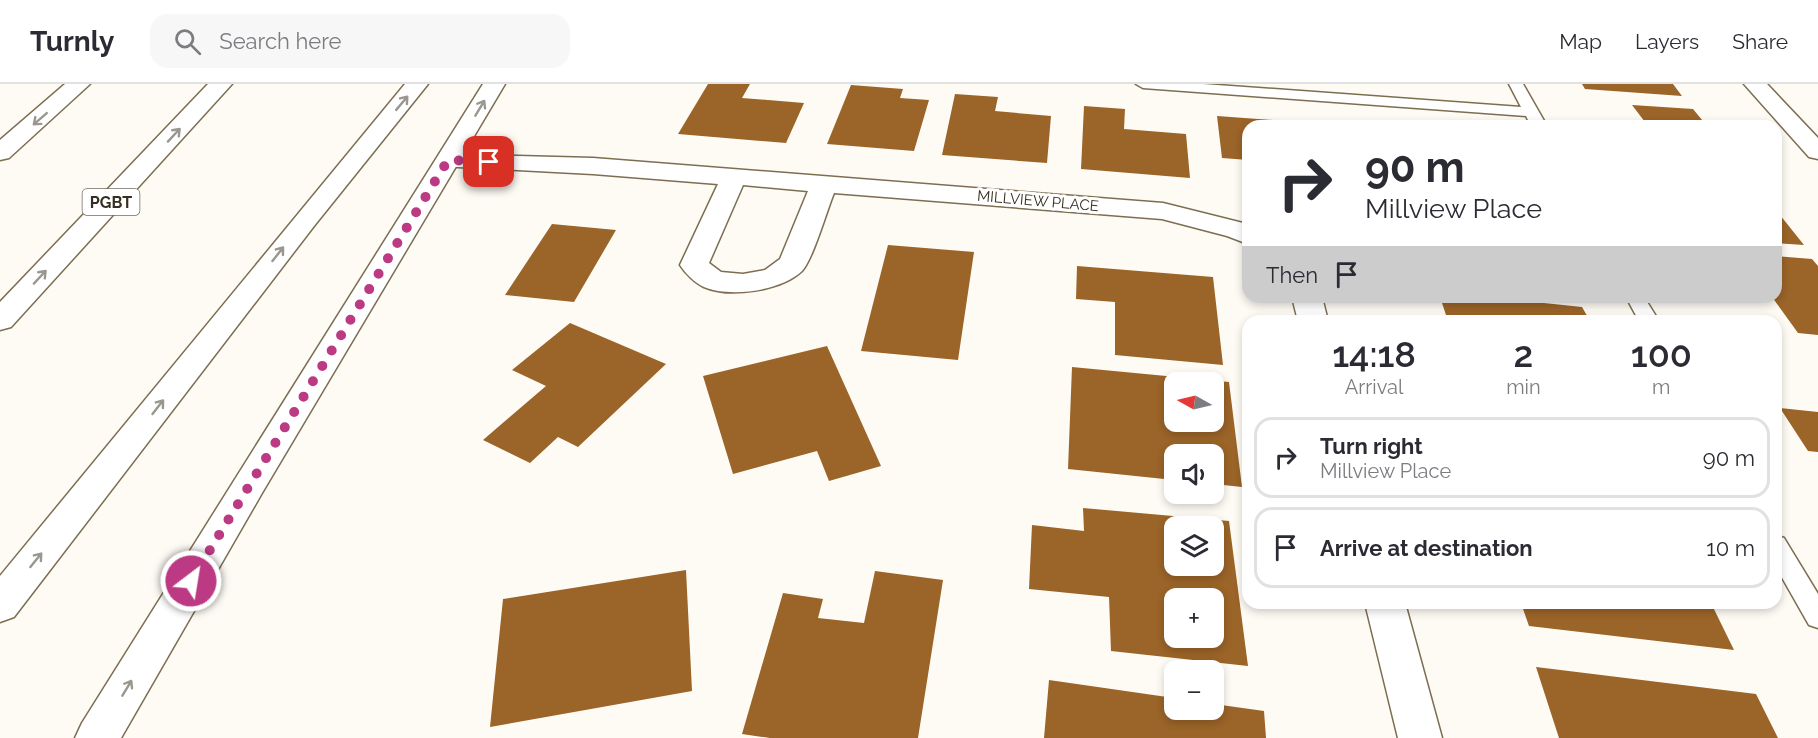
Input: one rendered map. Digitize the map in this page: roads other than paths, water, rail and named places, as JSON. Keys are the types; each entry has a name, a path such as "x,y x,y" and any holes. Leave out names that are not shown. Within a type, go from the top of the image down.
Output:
{"main road":[{"path":"0,153 79,84"},
{"name":"PGBT","path":"0,320 221,84"},
{"path":"0,605 305,220 417,84"},
{"path":"97,738 494,84"},
{"path":"1755,84 1818,152"},
{"name":"MILLVIEW PLACE","path":"448,160 592,166 1163,211 1242,233"},
{"path":"734,177 694,265 713,280 743,283 774,277 792,264 824,184"},
{"path":"1387,609 1420,738"}],"lane":[{"path":"1143,84 1531,112"},
{"path":"1516,84 1536,120"},
{"path":"1782,555 1818,617"}]}
